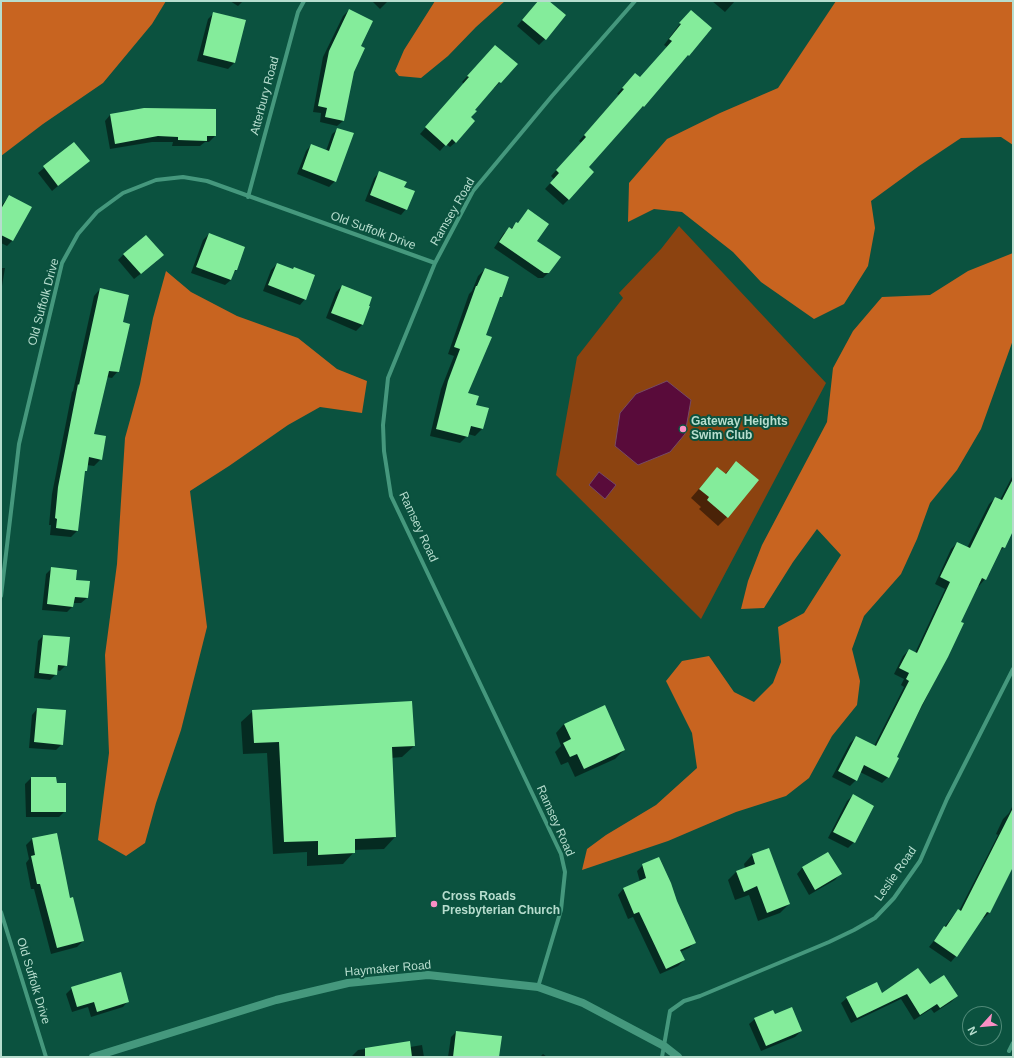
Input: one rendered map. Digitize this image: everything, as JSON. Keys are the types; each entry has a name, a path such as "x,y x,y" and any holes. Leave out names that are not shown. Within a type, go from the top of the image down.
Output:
{"main road":[{"name":"Haymaker Road","path":"93,1057 276,1000 348,983 428,975 538,987 583,1003 664,1046 678,1057"}],"street":[{"name":"Atterbury Road","path":"248,197 298,12 304,1"},
{"name":"Ramsey Road","path":"538,987 561,910 565,872 561,854 391,496 384,451 383,425 388,378 435,263 473,191 552,96 635,1"},
{"name":"Old Suffolk Drive","path":"1,596 19,444 62,263 78,234 97,212 123,193 156,180 183,178 207,181 435,263"},
{"name":"Leslie Road","path":"662,1057 670,1011 684,1001 700,996 848,933 875,918 894,898 920,861 947,800 1013,669"},
{"name":"Old Suffolk Drive","path":"1,912 46,1057"},
{"path":"1009,1051 1013,1043"}],"shaded area":[{"path":"1,1 166,1 152,24 103,83 43,124 1,156"},
{"path":"435,1 505,1 476,27 448,56 421,78 399,76 395,71 404,50"},
{"path":"836,1 1013,1 1013,145 1001,137 961,138 871,201 875,228 868,266 844,304 814,319 761,282 733,252 682,212 654,209 628,222 629,183 667,139 720,113 778,88"},
{"name":"Gateway Heights Swim Club","path":"679,226 826,383 701,619 556,475 577,357 623,298 619,293 661,249"},
{"path":"1013,253 1013,340 981,429 957,470 930,503 917,539 901,574 864,616 852,649 860,681 857,705 832,736 809,778 786,796 736,812 668,841 582,870 587,849 606,835 656,805 697,768 692,733 666,681 682,661 709,656 734,692 754,702 773,683 781,662 778,627 804,613 841,555 817,529 793,562 764,608 741,609 748,581 762,545 827,422 833,368 853,331 882,297 930,295 968,271"},
{"path":"166,271 191,292 237,316 298,338 337,369 367,381 362,413 320,407 288,425 190,491 207,627 181,730 156,803 145,843 126,856 98,840 109,753 105,655 117,564 125,438 140,384 153,318"},
{"path":"667,381 691,400 685,434 670,452 638,465 615,446 620,413 636,394"},
{"path":"599,472 616,485 605,499 589,485"}],"building":[{"path":"538,1 549,1 566,15 546,40 522,20"},
{"path":"349,9 373,21 361,46 365,48 354,72 344,121 325,117 327,108 318,106 329,51"},
{"path":"691,10 712,28 644,107 643,106 589,167 594,172 569,200 550,183 559,173 556,170 586,137 584,135 624,89 622,88 635,73 640,77 672,41 669,39 681,24 679,23"},
{"path":"213,12 246,20 235,63 203,55"},
{"path":"495,45 518,64 501,83 499,82 475,110 477,111 471,117 475,121 456,143 452,139 446,146 425,127"},
{"path":"144,108 216,109 216,136 207,136 207,141 178,140 178,137 158,136 115,144 110,114"},
{"path":"337,128 354,133 336,182 302,169 311,144 329,151"},
{"path":"74,142 90,161 58,186 43,166"},
{"path":"379,171 407,182 404,187 415,191 407,210 370,195"},
{"path":"9,195 32,207 13,241 1,235 1,209"},
{"path":"528,209 549,224 537,241 561,257 549,273 544,273 499,242 509,227 512,229 516,222 518,223"},
{"path":"209,233 245,247 237,270 235,270 231,280 196,267"},
{"path":"146,235 164,255 141,274 123,254"},
{"path":"277,263 293,269 294,267 315,275 306,300 268,285"},
{"path":"485,268 509,277 486,335 492,337 468,393 479,396 476,405 489,408 483,429 471,426 468,437 436,429 448,381 460,349 454,347 476,286"},
{"path":"342,285 372,297 363,325 331,313"},
{"path":"100,288 129,295 123,322 130,324 119,372 109,371 94,434 106,436 102,460 89,457 87,471 85,471 78,531 56,528 57,519 55,518 58,487 78,384 79,385"},
{"path":"736,461 759,480 728,518 707,500 709,497 699,489 717,467 726,474"},
{"path":"1013,479 1013,531 1005,548 1002,547 986,580 982,578 961,622 964,623 948,657 922,705 897,757 899,758 889,778 864,765 857,781 838,771 856,736 876,746 909,681 906,679 909,673 899,668 909,649 917,653 950,582 940,577 957,542 970,548 995,497 1002,500"},
{"path":"51,567 77,570 76,580 90,581 88,598 75,597 73,607 47,604"},
{"path":"43,635 70,637 67,666 58,665 57,675 39,673"},
{"path":"412,701 415,746 392,747 396,837 355,839 355,853 318,855 318,841 284,842 279,742 254,743 252,710"},
{"path":"605,705 625,750 584,769 577,754 570,757 563,743 571,739 564,724"},
{"path":"37,708 66,710 63,745 34,742"},
{"path":"31,777 56,777 57,783 66,783 66,812 31,812"},
{"path":"853,794 874,806 855,843 833,832"},
{"path":"1013,808 1013,867 990,913 987,912 957,957 934,941 958,909 961,911"},
{"path":"57,833 70,898 73,897 84,941 57,948 40,884 37,884 31,856 35,855 32,838"},
{"path":"769,848 790,904 767,913 757,886 744,892 736,871 755,864 752,854"},
{"path":"828,852 842,874 815,890 802,867"},
{"path":"659,857 696,943 680,950 685,960 666,969 639,912 634,914 623,888 646,878 642,864"},
{"path":"918,968 930,984 944,975 958,996 940,1008 937,1004 920,1015 907,994 857,1018 846,997 877,982 882,993"},
{"path":"121,972 129,1002 97,1012 94,1002 77,1007 71,987"},
{"path":"792,1007 802,1031 766,1046 754,1018 773,1010 775,1014"},
{"path":"456,1031 502,1036 499,1057 453,1057"},
{"path":"410,1041 412,1057 365,1057 365,1048"}],"place":[{"name":"Gateway Heights Swim Club","path":"683,429"},
{"name":"Cross Roads Presbyterian Church","path":"434,904"}]}
